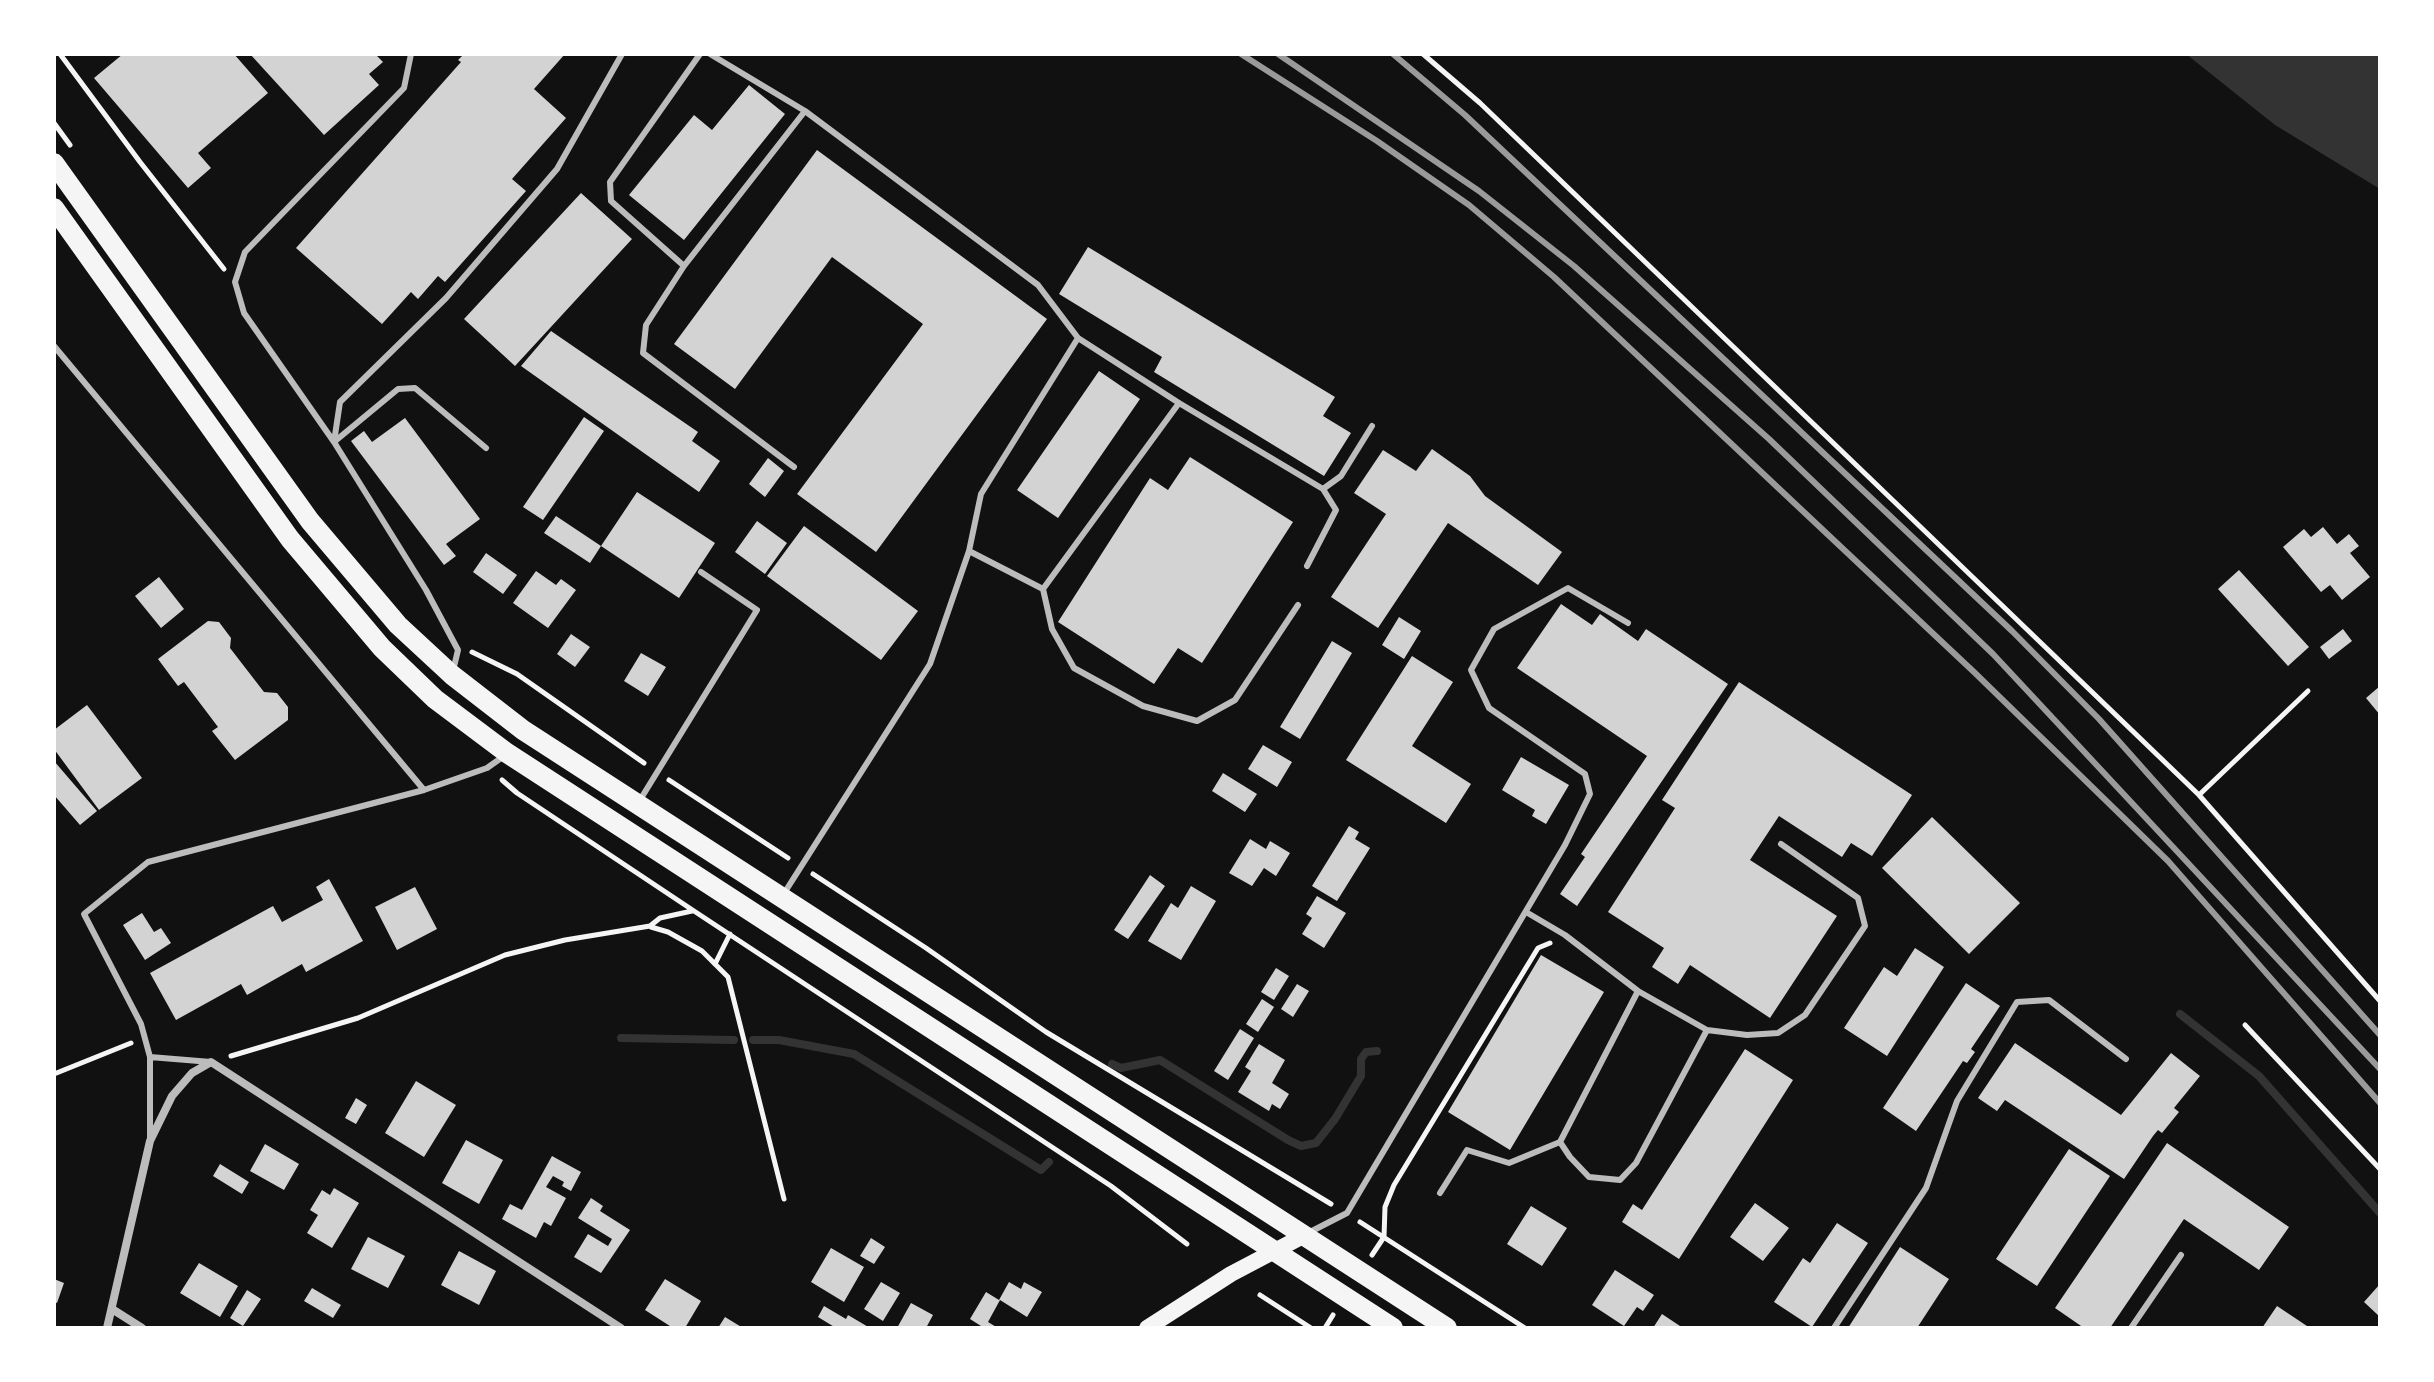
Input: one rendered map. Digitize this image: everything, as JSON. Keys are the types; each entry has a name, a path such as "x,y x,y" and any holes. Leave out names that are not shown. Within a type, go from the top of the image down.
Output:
{"main road":[{"path":"54,163 310,521 398,625 452,675 523,730 1447,1328"},
{"path":"54,208 290,539 382,648 435,699 507,753 1393,1328"},
{"path":"1147,1328 1231,1274 1305,1235"}],"street":[{"path":"435,699 452,675"},
{"path":"507,753 523,730"},
{"path":"623,827 638,803"},
{"path":"767,921 781,898"},
{"path":"107,1328 150,1141 172,1096 192,1073 211,1062 621,1328"},
{"path":"112,1309 142,1328"}],"lane":[{"path":"411,54 404,88 245,252 235,282 244,313 334,442 426,590 458,650 452,675"},
{"path":"334,442 340,402 446,298 557,169 622,54"},
{"path":"684,266 611,201 610,182 700,54"},
{"path":"710,54 805,111 1038,285 1078,338 1323,489 1336,510 1307,566"},
{"path":"794,467 643,353 646,325 684,266 805,111"},
{"path":"781,898 930,664 969,551 981,494 1078,338"},
{"path":"54,346 424,790"},
{"path":"334,442 398,389 415,388 486,448"},
{"path":"1179,403 1043,589 1052,629 1074,668 1143,706 1197,721 1235,700 1298,605"},
{"path":"1323,489 1341,476 1372,426"},
{"path":"969,551 1043,589"},
{"path":"638,803 757,610 701,572"},
{"path":"1305,1235 1347,1213 1565,845 1590,794 1585,774 1489,708 1471,670 1494,629 1568,588 1628,623"},
{"path":"150,1141 150,1057 141,1024 84,914 148,862 424,790 487,768 507,753"},
{"path":"1526,912 1565,935 1638,991 1707,1030 1747,1035 1778,1033 1805,1015 1865,926 1858,898 1781,844"},
{"path":"1440,1193 1467,1150 1509,1163 1560,1142 1638,991"},
{"path":"1834,1328 1926,1188 1957,1101 2017,1002 2049,1000 2126,1059"},
{"path":"1560,1142 1589,1177 1620,1180 1636,1163 1707,1030"},
{"path":"150,1057 211,1062"},
{"path":"2131,1328 2181,1255"}],"path":[{"path":"60,54 235,282"},
{"path":"1423,54 1491,114 2199,795 2380,1001"},
{"path":"2199,795 2308,691"},
{"path":"650,926 660,918 694,911"},
{"path":"211,1062 358,1018 505,955 565,940 650,926 702,951 728,977 784,1199"},
{"path":"715,964 730,934"},
{"path":"1371,1258 1384,1237 1385,1207 1394,1185 1538,948 1565,935"},
{"path":"2245,1025 2380,1169"},
{"path":"54,1074 145,1038"},
{"path":"1384,1237 1525,1328"},
{"path":"1260,1295 1311,1328"},
{"path":"1325,1328 1334,1314"}],"shaded area":[{"path":"2186,54 2380,54 2380,189 2275,125"}],"building":[{"path":"123,54 234,54 268,93 198,153 211,168 188,188 94,78"},
{"path":"250,54 375,54 383,62 369,74 379,85 324,135"},
{"path":"464,54 565,54 534,89 566,118 512,179 526,191 445,282 438,276 418,299 411,292 382,324 296,248 461,62 458,60"},
{"path":"749,85 785,114 684,240 629,195 694,115 712,130"},
{"path":"817,150 1047,319 876,552 797,494 923,324 832,257 735,389 674,344"},
{"path":"581,193 632,239 515,366 464,319"},
{"path":"1088,247 1335,397 1323,416 1351,433 1324,476 1154,372 1162,357 1059,294"},
{"path":"551,331 698,432 692,441 720,461 699,492 521,366"},
{"path":"1099,371 1140,399 1058,518 1017,490"},
{"path":"584,417 604,431 543,520 523,507"},
{"path":"405,418 480,519 446,544 456,556 444,565 351,441 364,431 372,442"},
{"path":"1432,449 1470,476 1485,496 1562,552 1538,585 1448,523 1378,628 1331,597 1386,514 1354,493 1383,450 1416,471"},
{"path":"1190,457 1293,522 1202,663 1178,648 1154,684 1058,622 1150,478 1168,490"},
{"path":"768,458 784,471 765,497 749,484"},
{"path":"637,492 715,543 679,598 601,546"},
{"path":"556,516 601,546 590,563 544,533"},
{"path":"757,521 787,543 765,574 735,552"},
{"path":"804,526 918,611 881,660 767,576"},
{"path":"2323,527 2337,544 2349,534 2359,546 2350,553 2370,577 2342,600 2330,585 2321,592 2283,547 2304,529 2311,537"},
{"path":"486,553 517,575 503,594 473,572"},
{"path":"2239,570 2309,647 2288,666 2218,589"},
{"path":"536,571 556,585 561,579 576,590 548,628 513,603"},
{"path":"159,577 184,609 161,628 135,596"},
{"path":"1561,604 1592,625 1600,614 1638,641 1646,629 1728,684 1577,906 1560,894 1585,857 1581,854 1647,756 1517,668"},
{"path":"1399,617 1421,631 1404,659 1382,645"},
{"path":"208,621 219,622 231,638 230,648 264,692 277,693 288,707 288,720 235,760 212,731 218,727 184,682 178,686 158,659"},
{"path":"2343,629 2352,641 2329,659 2320,647"},
{"path":"571,634 590,647 575,667 557,654"},
{"path":"1332,641 1352,653 1300,739 1280,727"},
{"path":"641,653 666,667 648,696 624,681"},
{"path":"1412,656 1453,682 1412,746 1471,784 1446,823 1346,760"},
{"path":"1739,682 1912,795 1872,856 1851,843 1842,857 1779,816 1750,860 1837,916 1770,1018 1690,965 1678,984 1652,967 1664,948 1608,912 1675,808 1662,800"},
{"path":"2380,686 2380,715 2366,698"},
{"path":"87,705 142,778 99,810 54,749 54,730"},
{"path":"1263,745 1292,762 1277,787 1248,769"},
{"path":"1521,757 1569,785 1546,824 1532,816 1535,810 1502,790"},
{"path":"54,761 97,811 80,825 54,795"},
{"path":"1223,773 1257,794 1245,812 1212,791"},
{"path":"1932,817 2020,903 1969,954 1882,868"},
{"path":"1349,826 1359,832 1355,839 1370,848 1337,901 1312,886"},
{"path":"1250,839 1266,849 1270,841 1290,853 1276,876 1264,868 1252,886 1229,873"},
{"path":"1150,875 1165,886 1128,939 1114,930"},
{"path":"329,879 363,941 306,972 302,964 247,995 241,984 176,1020 150,973 273,906 282,922 323,900 316,887"},
{"path":"1191,886 1216,901 1181,960 1148,941 1171,903 1178,908"},
{"path":"415,887 437,929 397,950 375,907"},
{"path":"1317,896 1346,913 1324,948 1302,934 1312,918 1306,914"},
{"path":"142,913 154,932 161,928 171,943 145,960 123,925"},
{"path":"1915,948 1944,967 1887,1056 1844,1028 1884,967 1897,976"},
{"path":"1541,955 1604,992 1510,1150 1448,1112"},
{"path":"1276,968 1289,976 1274,1000 1261,992"},
{"path":"1966,983 2000,1006 1971,1049 1975,1052 1967,1063 1963,1061 1916,1131 1883,1108"},
{"path":"1297,984 1309,991 1293,1017 1281,1009"},
{"path":"1262,999 1274,1007 1258,1032 1246,1024"},
{"path":"1240,1029 1254,1038 1228,1080 1214,1071"},
{"path":"2015,1043 2121,1115 2171,1053 2200,1076 2174,1108 2179,1112 2162,1133 2158,1130 2153,1136 2124,1179 2005,1100 1997,1111 1978,1098"},
{"path":"1259,1044 1285,1060 1272,1083 1289,1094 1280,1109 1272,1104 1269,1111 1238,1092 1251,1071 1245,1067"},
{"path":"1745,1049 1793,1080 1679,1259 1622,1222 1633,1204 1642,1210"},
{"path":"416,1081 456,1105 424,1157 385,1133"},
{"path":"356,1098 367,1105 356,1124 345,1118"},
{"path":"466,1140 503,1160 479,1204 442,1183"},
{"path":"2167,1143 2289,1227 2259,1270 2184,1219 2110,1328 2084,1328 2055,1308"},
{"path":"265,1144 299,1164 284,1190 250,1171"},
{"path":"2069,1149 2110,1176 2037,1286 1996,1259"},
{"path":"552,1156 581,1172 571,1191 562,1186 564,1182 553,1176 546,1187 566,1198 551,1226 544,1222 536,1238 502,1219 510,1204 522,1210"},
{"path":"220,1164 249,1182 242,1194 213,1176"},
{"path":"334,1188 359,1203 332,1248 307,1233 318,1215 310,1210 322,1190 330,1195"},
{"path":"591,1198 603,1206 600,1211 630,1230 601,1273 574,1257 588,1234 608,1246 612,1239 578,1218"},
{"path":"1755,1203 1789,1228 1763,1261 1730,1237"},
{"path":"1531,1206 1567,1228 1542,1266 1507,1244"},
{"path":"1837,1223 1868,1243 1812,1327 1774,1302 1803,1258 1810,1263"},
{"path":"368,1237 405,1256 388,1288 351,1269"},
{"path":"871,1238 885,1247 874,1264 860,1256"},
{"path":"1900,1247 1949,1279 1917,1328 1848,1328"},
{"path":"831,1248 864,1267 844,1302 811,1282"},
{"path":"459,1251 496,1271 479,1305 441,1285"},
{"path":"199,1263 238,1286 220,1317 180,1293"},
{"path":"1615,1270 1654,1295 1643,1311 1637,1307 1624,1326 1592,1305"},
{"path":"54,1279 64,1283 57,1303 54,1302"},
{"path":"665,1279 701,1301 685,1328 673,1328 645,1310"},
{"path":"881,1282 900,1293 883,1321 864,1309"},
{"path":"1009,1282 1021,1289 1024,1282 1042,1292 1027,1317 1000,1300 988,1322 998,1328 979,1328 981,1326 970,1319 986,1292 999,1300"},
{"path":"2380,1284 2380,1317 2364,1302"},
{"path":"312,1288 341,1305 333,1318 304,1301"},
{"path":"247,1290 261,1299 243,1326 230,1318"},
{"path":"911,1303 933,1315 926,1328 897,1328"},
{"path":"824,1306 870,1328 836,1328 818,1317"},
{"path":"2277,1306 2310,1328 2262,1328"},
{"path":"1662,1314 1683,1328 1653,1328"},
{"path":"725,1317 743,1328 718,1328"}],"waterway":[{"path":"2180,1014 2259,1076 2380,1213"},
{"path":"621,1038 734,1040"},
{"path":"753,1040 779,1040 854,1054 1041,1170 1049,1162"},
{"path":"1112,1064 1121,1068 1160,1060 1301,1146 1316,1143 1361,1076 1361,1059 1366,1052 1377,1051"}],"railway":[{"path":"1241,54 1377,141 1469,205 1554,277 1975,673 2168,861 2380,1103"},
{"path":"1278,54 1479,191 1574,266 1769,439 1993,654 2380,1069"},
{"path":"1393,54 1465,115 2012,631 2099,719 2380,1035"}]}
